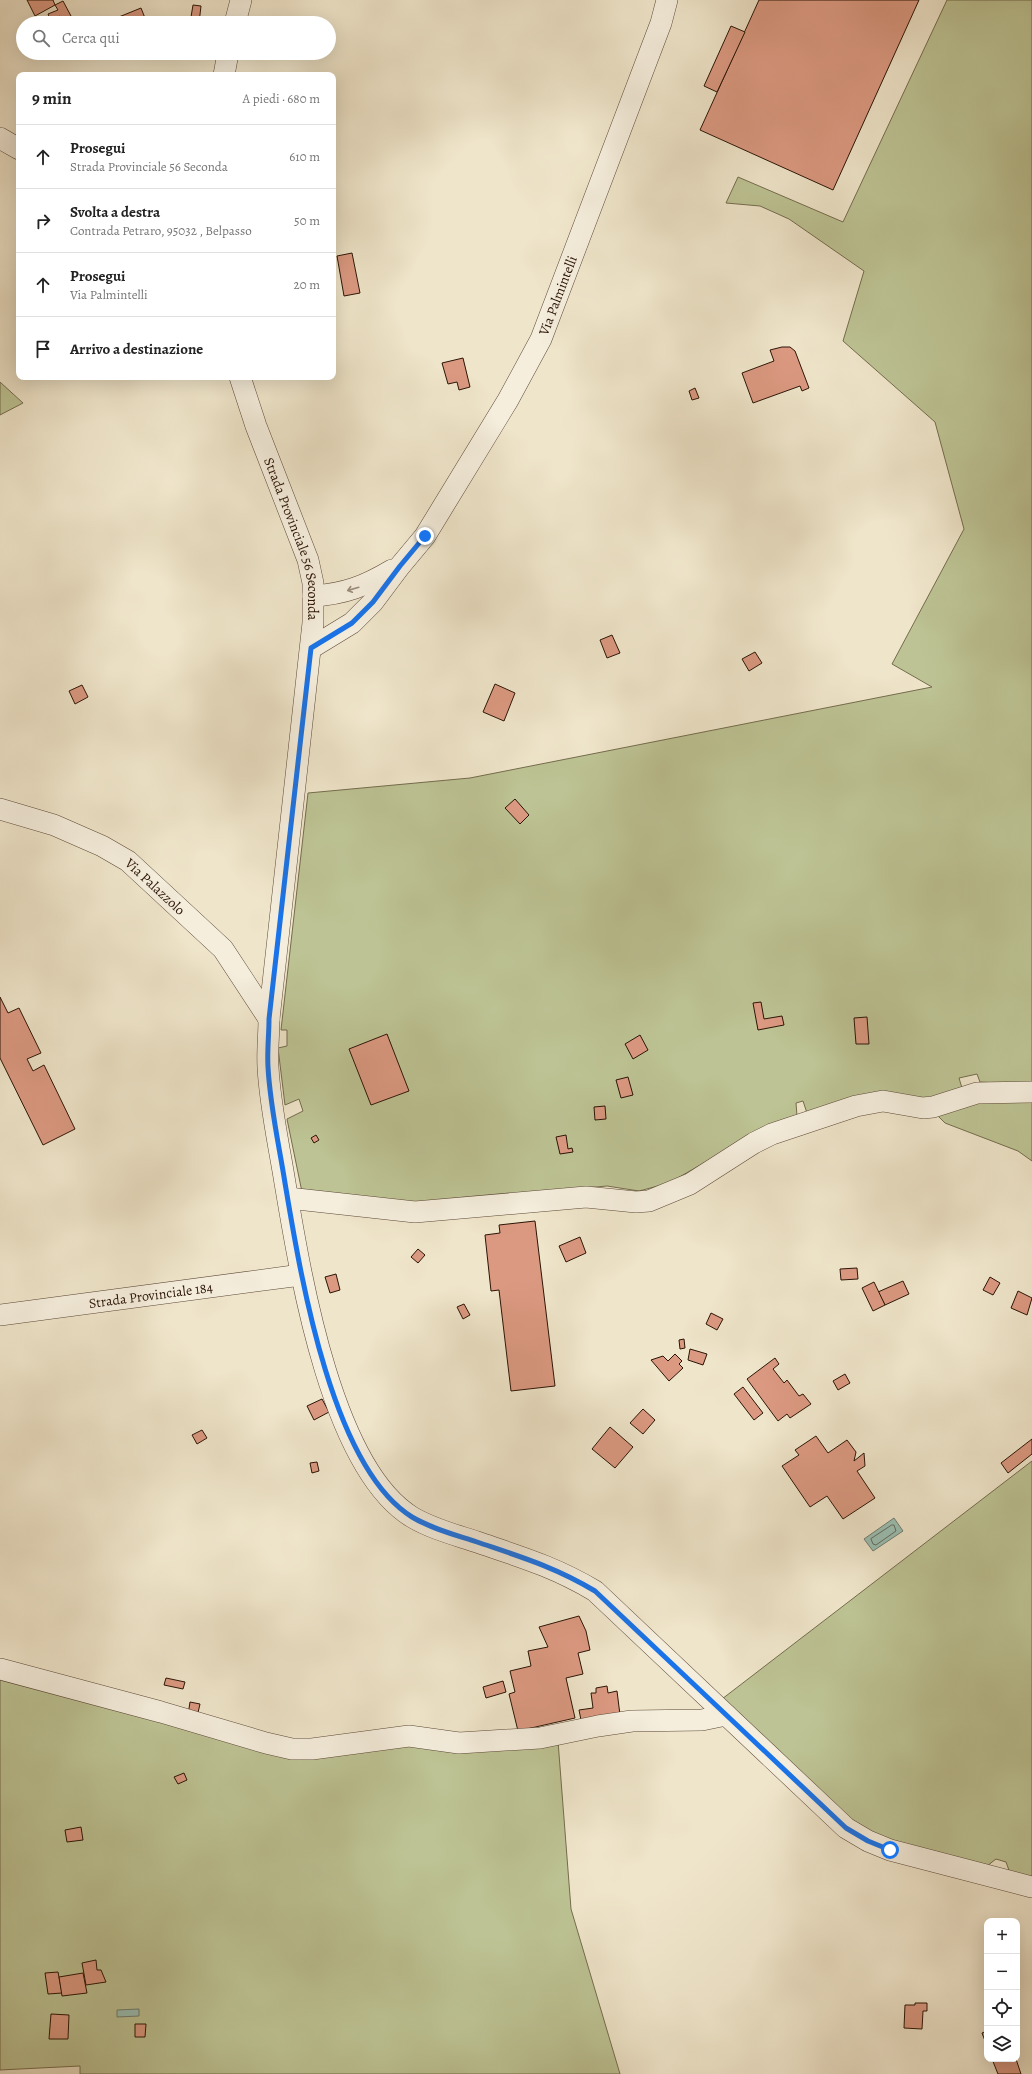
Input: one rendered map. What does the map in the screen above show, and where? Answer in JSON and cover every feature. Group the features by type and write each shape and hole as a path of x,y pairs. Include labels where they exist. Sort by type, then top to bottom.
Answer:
{"street":[{"path":"237,16 240,0"},
{"name":"Via Palmintelli","path":"311,648 352,623 373,602 425,536 508,400 542,339 661,23 667,0"},
{"path":"225,72 227,60"},
{"path":"0,138 16,147"},
{"name":"Strada Provinciale 56 Seconda","path":"241,380 256,426 300,537 313,582 313,623 311,648 269,1019 268,1067 301,1275 329,1385 356,1446 372,1475 390,1498 412,1517 432,1527 545,1564 570,1576 595,1591 846,1828 868,1841 890,1850 1032,1887"},
{"path":"313,596 352,590 371,583 400,566"},
{"name":"Via Palazzolo","path":"0,809 54,825 102,846 128,861 223,949 269,1019"},
{"path":"288,1198 416,1212 586,1197 636,1202 649,1201 690,1184 754,1143 772,1134 856,1106 883,1100 923,1108 933,1107 977,1093 1032,1092"},
{"name":"Strada Provinciale 184","path":"0,1315 301,1275"},
{"path":"0,1669 292,1749 312,1749 409,1736 459,1743 540,1738 625,1722 702,1720 726,1715"}],"green space":[{"path":"947,0 1032,0 1032,1085 980,1082 977,1074 959,1078 962,1088 943,1096 926,1098 875,1093 807,1113 803,1101 796,1103 797,1116 770,1125 669,1183 639,1191 607,1186 421,1203 302,1192 287,1119 303,1111 299,1099 285,1105 278,1048 287,1046 287,1030 281,1030 308,793 470,778 932,687 892,664 964,529 935,422 843,341 864,271 789,219 760,206 726,203 738,177 843,222"},
{"path":"0,382 23,403 0,415"},
{"path":"985,1098 1032,1100 1032,1161 1018,1151 945,1123 938,1116"},
{"path":"1032,1461 1032,1879 1010,1873 1006,1862 996,1859 987,1866 890,1841 873,1833 851,1819 722,1699"},
{"path":"0,1676 290,1755 415,1743 558,1741 571,1909 620,2074 80,2074 80,2066 0,2070"}],"water":[{"path":"894,1518 903,1531 873,1551 864,1539"},
{"path":"139,2009 139,2016 117,2017 117,2010"}],"building":[{"path":"27,0 53,0 55,5 35,16"},
{"path":"759,0 919,0 833,190 700,130"},
{"path":"63,1 71,16 49,16 48,14 58,10 55,5"},
{"path":"193,5 201,6 200,16 191,16"},
{"path":"141,8 144,16 121,16"},
{"path":"731,26 745,32 717,92 704,86"},
{"path":"352,253 360,293 344,296 337,256"},
{"path":"790,347 795,351 809,388 802,391 800,386 753,403 742,373 774,361 770,350"},
{"path":"463,358 470,387 459,390 457,382 448,384 442,363"},
{"path":"695,388 699,398 692,400 689,391"},
{"path":"612,635 620,653 607,658 600,640"},
{"path":"755,652 762,663 749,671 742,659"},
{"path":"495,684 515,693 504,721 483,712"},
{"path":"82,685 88,697 75,704 69,691"},
{"path":"515,799 529,815 520,824 505,808"},
{"path":"0,997 8,1013 19,1008 41,1053 27,1059 33,1071 44,1065 75,1129 43,1145 0,1058"},
{"path":"761,1002 764,1019 782,1016 784,1025 758,1030 753,1003"},
{"path":"867,1017 869,1044 856,1044 854,1018"},
{"path":"387,1034 409,1091 371,1105 349,1049"},
{"path":"640,1035 648,1050 633,1059 625,1044"},
{"path":"628,1077 633,1095 621,1098 616,1080"},
{"path":"605,1106 606,1119 595,1120 594,1107"},
{"path":"316,1135 319,1140 314,1143 311,1138"},
{"path":"566,1135 568,1149 572,1148 573,1152 560,1154 556,1137"},
{"path":"535,1221 555,1386 511,1391 499,1290 491,1291 485,1235 500,1233 499,1225"},
{"path":"580,1237 586,1253 566,1262 559,1246"},
{"path":"418,1249 425,1255 418,1263 411,1257"},
{"path":"857,1268 858,1279 841,1280 840,1269"},
{"path":"336,1274 340,1290 330,1293 325,1277"},
{"path":"990,1277 1000,1283 993,1295 983,1290"},
{"path":"903,1281 909,1294 885,1305 878,1292"},
{"path":"874,1282 885,1305 873,1311 862,1288"},
{"path":"1018,1291 1032,1298 1027,1315 1011,1308"},
{"path":"464,1304 470,1315 463,1319 457,1307"},
{"path":"711,1313 723,1319 717,1330 706,1324"},
{"path":"684,1339 685,1348 680,1349 679,1340"},
{"path":"690,1349 707,1354 703,1365 688,1360"},
{"path":"675,1354 682,1361 679,1364 683,1368 669,1381 651,1360 663,1356 668,1361"},
{"path":"775,1358 779,1364 773,1369 784,1383 787,1380 799,1396 803,1394 811,1404 790,1418 787,1414 778,1421 747,1379"},
{"path":"845,1374 850,1383 838,1390 833,1381"},
{"path":"743,1387 763,1413 754,1420 734,1394"},
{"path":"322,1399 329,1412 314,1420 307,1406"},
{"path":"643,1409 655,1420 643,1434 630,1423"},
{"path":"610,1427 633,1447 615,1468 592,1449"},
{"path":"202,1430 207,1438 197,1444 192,1435"},
{"path":"816,1436 828,1453 847,1440 856,1452 854,1461 864,1453 865,1466 857,1471 875,1498 843,1519 827,1496 810,1507 782,1466 799,1455 795,1450"},
{"path":"1032,1439 1032,1454 1008,1473 1001,1463"},
{"path":"317,1462 319,1471 312,1473 310,1463"},
{"path":"579,1616 586,1631 590,1650 578,1653 583,1674 566,1678 575,1718 518,1731 509,1694 515,1692 510,1671 531,1666 528,1651 548,1647 539,1627"},
{"path":"166,1678 185,1682 183,1689 164,1685"},
{"path":"503,1681 506,1692 486,1698 483,1687"},
{"path":"607,1686 608,1693 617,1691 620,1715 581,1720 579,1710 593,1708 591,1693 596,1693 596,1688"},
{"path":"190,1702 200,1704 197,1717 188,1715"},
{"path":"184,1773 187,1780 178,1784 174,1777"},
{"path":"81,1827 83,1840 67,1842 65,1830"},
{"path":"96,1960 97,1970 101,1970 106,1982 86,1985 82,1963"},
{"path":"58,1972 62,1993 48,1994 45,1973"},
{"path":"83,1973 87,1993 62,1996 59,1977"},
{"path":"915,2003 927,2003 927,2011 923,2011 922,2029 904,2028 905,2005 915,2005"},
{"path":"51,2014 69,2015 68,2039 49,2039"},
{"path":"135,2024 146,2024 145,2037 135,2037"},
{"path":"993,2062 1017,2062 1021,2074 998,2074"}],"route":[{"path":"425,536 373,602 352,623 311,648 269,1019 268,1067 275,1123 301,1275 329,1385 356,1446 372,1475 390,1498 412,1517 432,1527 545,1564 570,1576 595,1591 846,1828 868,1841 890,1850"}]}
